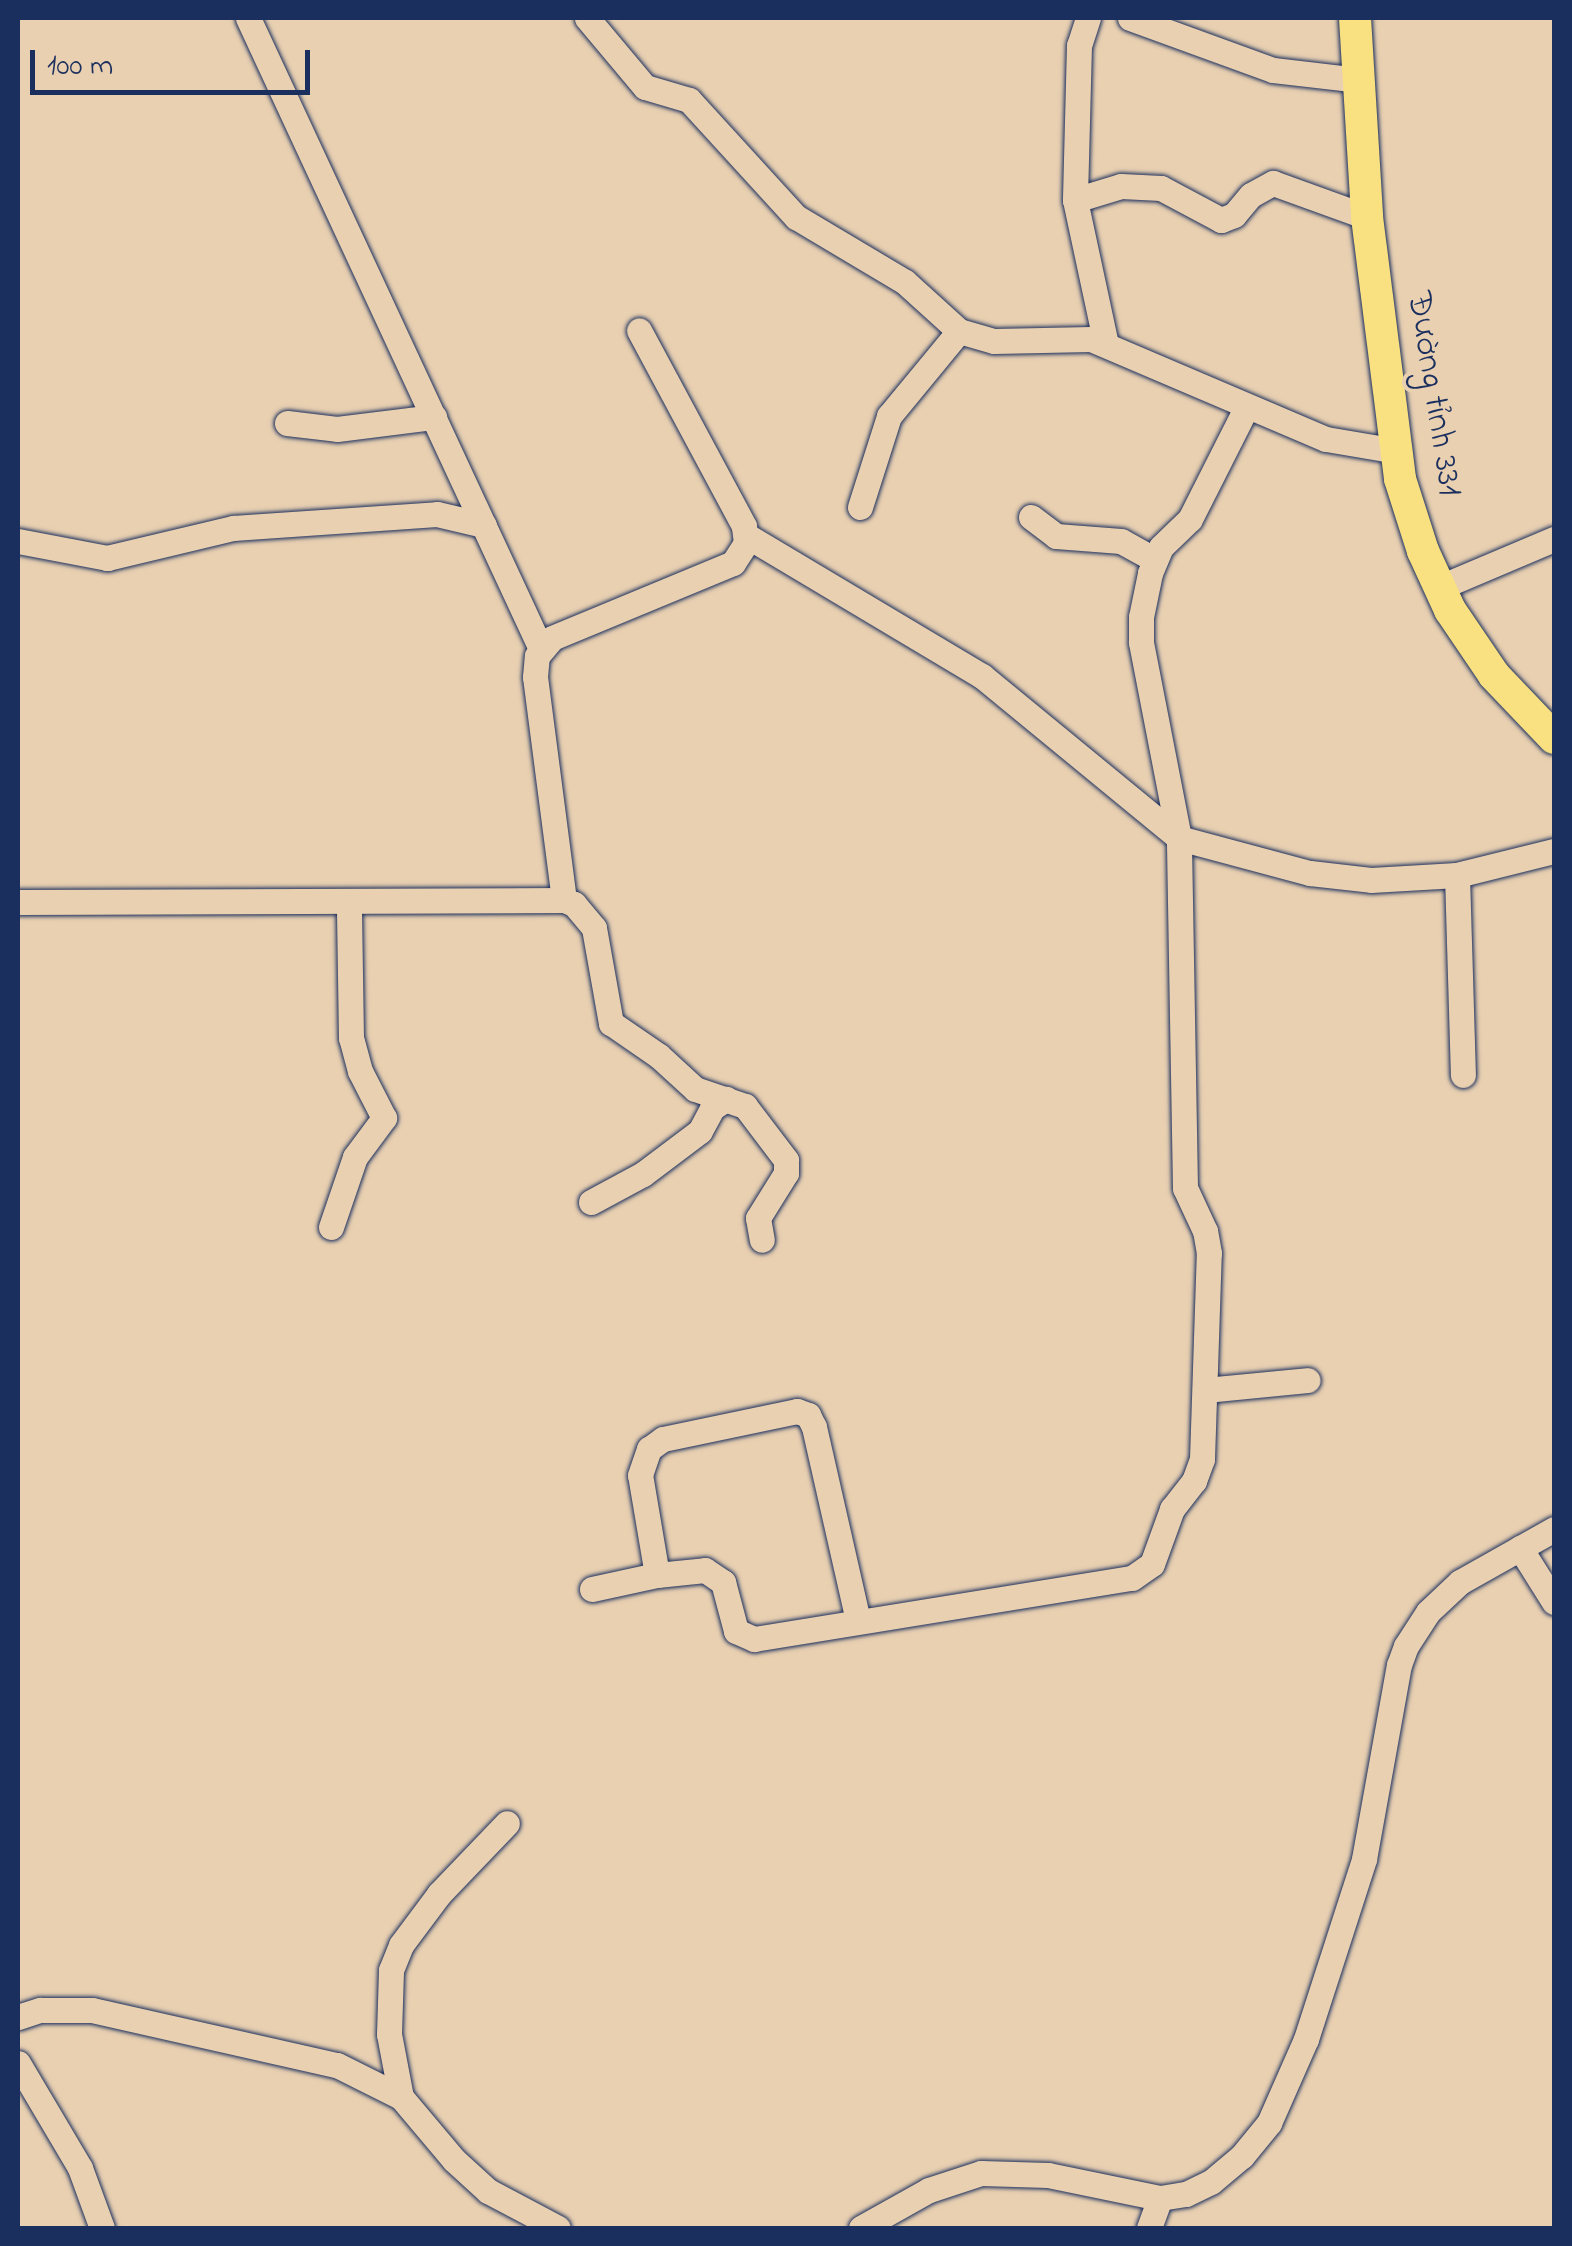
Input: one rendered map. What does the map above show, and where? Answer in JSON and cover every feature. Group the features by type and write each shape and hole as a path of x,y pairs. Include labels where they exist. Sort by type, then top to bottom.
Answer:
{"main road":[{"name":"Đường tỉnh 331","path":"1355,18 1367,217 1400,479 1438,588 1494,675 1554,738"}],"street":[{"path":"248,18 540,650"},
{"path":"587,18 645,87 689,100 796,217 905,282 960,332 994,342 1081,338 1106,344 1246,408 1326,439 1397,451"},
{"path":"1088,18 1079,45 1075,200 1106,344"},
{"path":"1130,18 1273,70 1360,80"},
{"path":"1075,200 1121,186 1160,188 1220,220 1234,216 1251,195 1274,183 1367,217"},
{"path":"639,330 746,536 982,676 1178,838 1340,878 1456,875 1554,851"},
{"path":"860,507 889,416 960,332"},
{"path":"592,1589 657,1575 697,1570 714,1573 726,1591 736,1631 749,1639 1140,1575 1152,1564 1172,1508 1198,1471 1205,1390 1208,1242 1185,1188 1178,838 1141,642 1141,617 1155,560 1162,547 1190,519 1246,408"},
{"path":"287,424 337,429 434,417"},
{"path":"18,541 106,558 233,528 437,514 484,525"},
{"path":"1031,517 1056,536 1121,540 1155,560"},
{"path":"564,900 534,670 540,650 559,634 733,563 744,551 746,536"},
{"path":"1438,588 1554,539"},
{"path":"1456,875 1463,1076"},
{"path":"18,902 349,904 564,900 584,912 594,928 611,1023 659,1056 694,1089 726,1098 752,1112 787,1164 786,1173 759,1214 762,1240"},
{"path":"330,1227 356,1157 384,1118 360,1071 351,1038 349,904"},
{"path":"592,1202 643,1174 700,1131 712,1108 726,1098"},
{"path":"1205,1390 1308,1380"},
{"path":"657,1575 640,1475 648,1449 664,1439 797,1411 808,1415 814,1428 858,1620"},
{"path":"862,2228 929,2190 981,2173 1048,2174 1160,2198 1186,2194 1211,2182 1242,2156 1269,2123 1306,2039 1364,1859 1399,1665 1406,1646 1428,1612 1451,1590 1554,1529"},
{"path":"1520,1548 1554,1602"},
{"path":"400,2097 387,2003 391,1970 401,1946 439,1894 507,1823"},
{"path":"18,2017 40,2010 92,2010 308,2057 367,2078 400,2097 454,2160 488,2191 558,2228"},
{"path":"18,2063 80,2168 102,2228"},
{"path":"1149,2228 1160,2198"}]}
